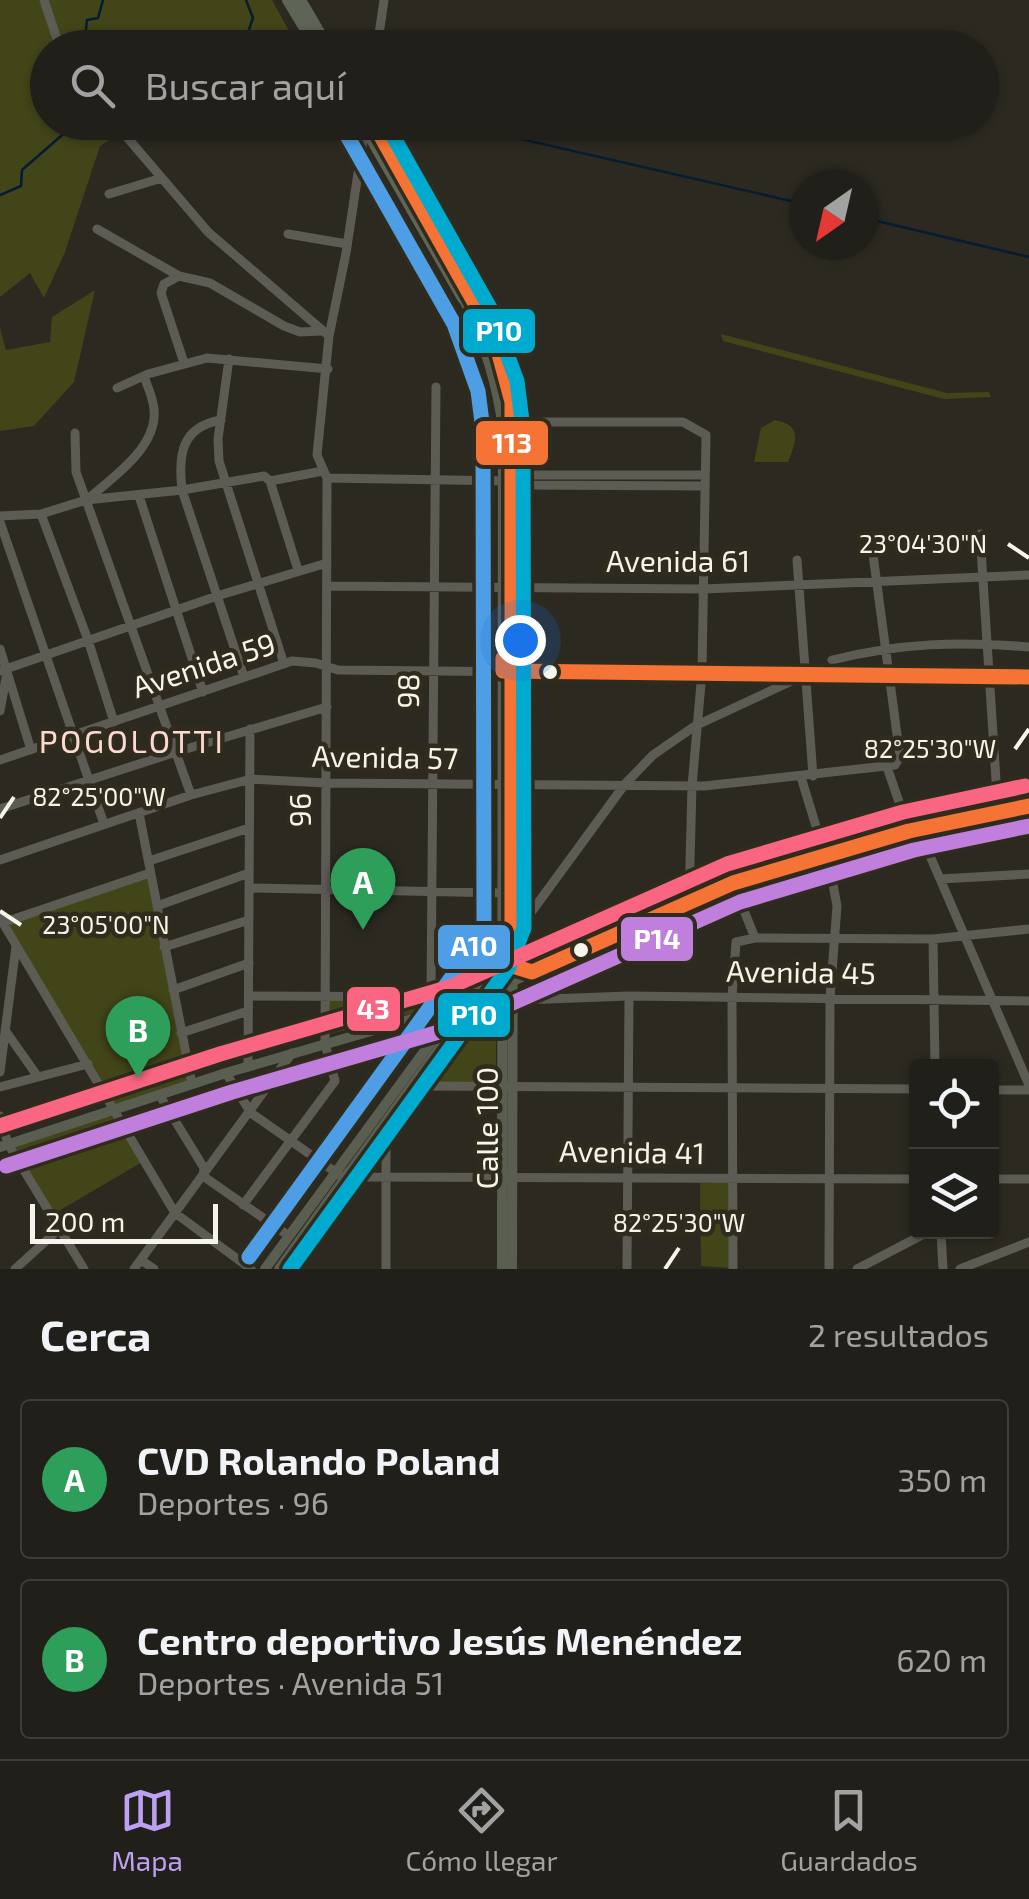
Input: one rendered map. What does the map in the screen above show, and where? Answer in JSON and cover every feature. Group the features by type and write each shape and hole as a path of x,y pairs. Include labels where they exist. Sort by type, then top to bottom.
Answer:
{"highway":[{"path":"288,0 306,30"},
{"path":"300,0 318,30"},
{"name":"Calle 100","path":"376,140 468,298"}],"main road":[{"name":"Calle 100","path":"468,298 495,340 504,366 514,422 508,481"},
{"name":"Calle 100","path":"468,298 498,386 508,481 512,946 508,983"},
{"name":"Calle 100","path":"502,1269 508,1177 509,1004 504,893 508,784"},
{"path":"4,1146 226,1073 278,1063 292,1053 464,1005 733,884 913,830 1029,806"},
{"path":"266,1269 453,1030 497,950 504,926"},
{"path":"279,1269 434,1037 512,946"},
{"path":"512,946 516,967 532,972"},
{"name":"Calle 100","path":"509,1004 504,1026 509,1086"},
{"path":"464,1005 488,1010 502,1018 504,1026"},
{"path":"453,1030 488,1010"},
{"path":"427,1016 436,1025 434,1037"},
{"name":"Calle 100","path":"508,1177 512,1269"}],"street":[{"path":"44,0 54,30"},
{"path":"380,30 384,0"},
{"path":"129,140 224,247 325,333"},
{"name":"96","path":"288,1140 294,1138 335,1080 324,1044 328,586 325,474 317,455 328,369 325,333 347,244 363,140"},
{"path":"109,194 162,178"},
{"path":"98,229 179,276 210,283 284,326 300,332 325,333"},
{"path":"288,234 347,244"},
{"path":"179,276 164,284 161,293 184,363"},
{"path":"117,388 207,358 328,369"},
{"path":"230,359 217,451 284,664"},
{"path":"86,500 122,471 150,432 154,408 144,378"},
{"name":"98","path":"431,996 436,387"},
{"path":"221,420 203,424 189,436 180,464 182,490 244,677"},
{"path":"514,422 683,422 704,433 702,672 695,726 690,902"},
{"path":"75,432 76,472 191,795"},
{"path":"270,481 325,474 436,480 508,481 522,474 705,480"},
{"path":"104,824 0,519 41,514 86,500 139,496 264,476 270,481 298,570"},
{"path":"139,496 203,692"},
{"path":"41,514 114,722"},
{"path":"980,534 998,811"},
{"path":"872,547 888,676"},
{"path":"798,560 807,776 823,856 836,894 830,998 829,1269"},
{"path":"4,670 217,596 326,563"},
{"name":"Avenida 61","path":"328,586 703,588 1029,575"},
{"path":"832,660 884,648 943,642 1029,647"},
{"path":"0,649 32,750"},
{"name":"Avenida 59","path":"0,760 244,677 303,661 328,667 434,670 1029,677"},
{"path":"0,711 4,670"},
{"path":"527,918 625,784 653,754 695,726 804,675"},
{"name":"Avenida 57","path":"0,860 250,779 692,786 887,767 900,761 888,676"},
{"path":"0,810 327,706"},
{"path":"248,1067 250,728"},
{"path":"887,767 913,830 940,879 1029,1088 999,1090"},
{"path":"139,814 192,1084"},
{"path":"149,861 249,828"},
{"path":"150,873 1,921 175,1213 250,1269"},
{"path":"157,906 249,874"},
{"path":"940,879 1029,874"},
{"path":"733,884 754,938"},
{"path":"250,888 504,893"},
{"path":"164,946 249,920"},
{"path":"733,1269 732,997 736,942 754,938 933,939 1029,928"},
{"path":"933,939 935,1059"},
{"path":"0,1072 16,946"},
{"path":"172,990 249,964"},
{"path":"249,996 431,996 464,1005"},
{"path":"628,1269 629,996"},
{"name":"Avenida 45","path":"488,1010 509,1004 629,996 1029,1001"},
{"path":"181,1033 248,1011"},
{"path":"5,1030 38,1077"},
{"path":"154,1269 138,1264 250,1113 278,1063"},
{"path":"0,1088 88,1064"},
{"path":"226,1073 250,1113 342,1174"},
{"path":"411,1086 909,1089"},
{"path":"160,1096 204,1168 203,1176"},
{"path":"0,1116 4,1146 18,1160 84,1269"},
{"path":"386,1118 386,1269"},
{"path":"243,1205 288,1140"},
{"path":"0,1170 18,1160"},
{"name":"Avenida 41","path":"342,1174 909,1179"},
{"path":"203,1176 289,1236"},
{"path":"999,1179 1029,1178"},
{"path":"15,1269 58,1230"},
{"path":"857,1269 915,1239"},
{"path":"941,1239 944,1269"},
{"path":"960,1269 1029,1242"}],"green space":[{"path":"0,0 272,0 289,30 30,30 30,140 109,140 100,146 65,252 44,298 30,273 0,297"},
{"path":"95,290 74,382 34,426 0,431 0,328 6,350 50,342 52,317"},
{"path":"721,334 947,393 989,392 991,397 944,399 723,341"},
{"path":"775,420 794,430 795,441 788,462 754,462 761,428"},
{"path":"150,873 192,1084 116,1110 144,1161 50,1216 8,1144 114,1110 2,923"},
{"path":"326,996 423,996 422,1011 325,1035"},
{"path":"496,1019 496,1084 424,1083 462,1028"},
{"path":"700,1183 730,1183 730,1268 701,1266"}],"waterway":[{"path":"86,30 87,20 98,18 103,0"},
{"path":"246,0 253,18 249,30"},
{"path":"0,195 21,186 22,170 56,140"},
{"path":"525,140 789,201"},
{"path":"879,222 1029,257"}],"transit line":[{"name":"A10","path":"249,1257 475,945 484,922 483,430 478,391 454,324 350,140"},
{"name":"113","path":"383,140 495,339 512,402 512,947 516,967 532,972 733,883 909,831 1029,806"},
{"name":"P10","path":"290,1269 509,967 524,928 523,429 517,381 490,308 395,140"},
{"name":"113","path":"503,658 503,671 1029,677"},
{"name":"43","path":"0,1126 220,1054 450,987 727,864 903,812 1025,786"},
{"name":"P14","path":"6,1166 232,1092 463,1025 740,902 914,850 1029,826"}],"place":[{"name":"CVD Rolando Poland","path":"363,930"},
{"name":"Centro deportivo Jesús Menéndez","path":"138,1078"}],"district":[{"name":"POGOLOTTI","path":"132,742"}]}
